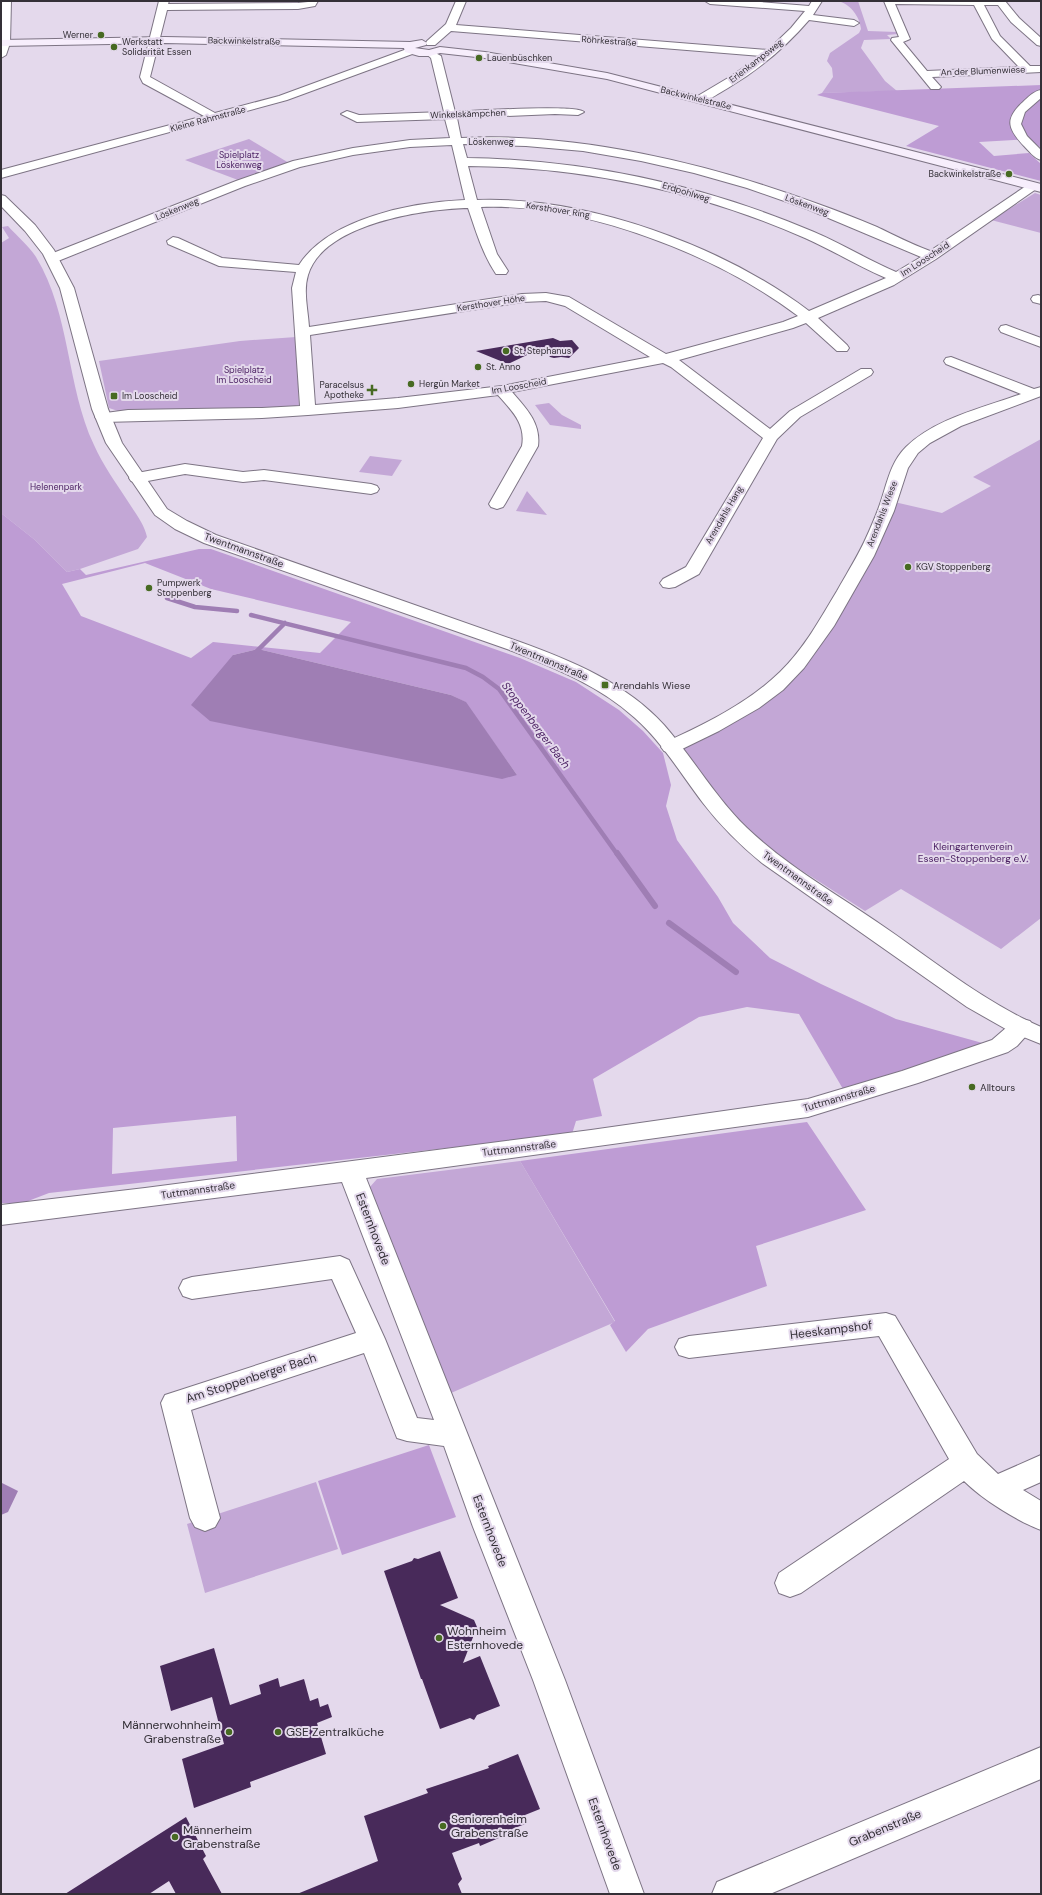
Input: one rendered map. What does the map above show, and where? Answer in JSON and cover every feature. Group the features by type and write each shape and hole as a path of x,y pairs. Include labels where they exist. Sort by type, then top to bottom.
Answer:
{"main road":[{"name":"Backwinkelstraße","path":"3,43 155,40 434,49 501,57 576,70 700,99 1037,188"}],"street":[{"path":"1,55 6,1"},
{"path":"215,117 147,81 145,77 164,4 298,6 311,4 314,1"},
{"path":"461,1 455,20 434,49 461,162 473,203 488,249 501,271"},
{"path":"710,1 813,9 854,23"},
{"name":"An der Blumenwiese","path":"935,87 896,40 905,39 889,1 1000,1"},
{"path":"1000,1 1015,20 1041,43"},
{"path":"978,2 996,37 1028,70"},
{"name":"Erlenkampsweg","path":"700,99 741,75 768,53 813,9"},
{"name":"Röhrkestraße","path":"450,28 768,53"},
{"name":"Kleine Rahmstraße","path":"1,174 283,98 411,48"},
{"name":"An der Blumenwiese","path":"925,74 1041,69"},
{"path":"1041,93 1023,106 1017,113 1015,119 1017,130 1020,135 1041,156"},
{"name":"Winkelskämpchen","path":"354,120 555,111 578,112"},
{"name":"Löskenweg","path":"53,258 246,181 296,165 366,150 456,142 512,142 563,145 631,154 680,164 750,185 811,206 931,256"},
{"name":"Erdpohlweg","path":"461,162 519,163 569,167 618,175 663,185 768,219 828,244 896,277"},
{"name":"Im Looscheid","path":"102,417 128,415 235,414 398,403 502,390 664,358 743,339 808,317 855,298 896,277 1037,188"},
{"name":"Twentmannstraße","path":"1,198 30,228 53,258 67,288 102,417 114,442 161,512 193,532 498,640 556,662 594,680 627,702 649,720 720,812 740,833 779,865 982,1005 1032,1031"},
{"name":"Kersthover Ring","path":"308,410 299,288 302,269 316,251 326,243 357,226 404,212 473,203 555,208 596,216 633,228 693,251 733,270 772,293 808,317"},
{"path":"173,241 219,262 302,269"},
{"name":"Kersthover Höhe","path":"302,332 543,296 561,299 664,358"},
{"path":"808,317 842,348"},
{"path":"1006,329 1041,343"},
{"path":"664,358 676,364 771,437"},
{"name":"Arendahls Wiese","path":"951,361 1037,393"},
{"name":"Arendahls Hang","path":"669,583 693,570 771,437 795,414 866,372"},
{"path":"497,504 530,446 532,438 530,425 502,390"},
{"name":"Arendahls Wiese","path":"671,747 691,738 757,701 776,686 802,658 818,637 870,548 889,502 902,462 912,450 926,438 943,430 1037,393"},
{"path":"137,478 184,469 243,477 264,474 371,489"},
{"name":"Tuttmannstraße","path":"1,1215 145,1198 606,1137 808,1108 910,1077 1000,1046 1009,1040 1032,1031"},
{"name":"Esternhovede","path":"350,1170 454,1435 488,1527 549,1680 627,1894"},
{"path":"192,1288 340,1267 372,1339 407,1429 454,1435"},
{"name":"Heeskampshof","path":"688,1347 886,1324 967,1463 978,1477 994,1490 1041,1517"},
{"name":"Am Stoppenberger Bach","path":"205,1518 175,1403 372,1339"},
{"path":"790,1583 967,1463"},
{"path":"994,1490 1041,1468"},
{"name":"Grabenstraße","path":"729,1894 1041,1763"}],"green space":[{"path":"837,1 858,1 868,31 897,32 898,34 887,35 891,39 864,40 861,48 885,81 897,91 822,93 833,77 832,68 827,61 830,53 859,33 861,29 859,20 854,11 842,2"},
{"name":"Spielplatz Löskenweg","path":"249,139 289,163 238,180 185,160"},
{"path":"1035,193 1041,195 1041,233 991,220"},
{"name":"Helenenpark","path":"8,226 36,257 47,279 56,302 85,422 101,460 139,518 147,537 138,549 67,572 35,540 1,513 1,243 9,238 2,227"},
{"name":"Spielplatz Im Looscheid","path":"296,337 299,407 121,412 109,408 99,361 240,341"},
{"path":"549,403 562,415 581,425 581,429 550,425 535,405"},
{"name":"Kleingartenverein Essen-Stoppenberg e.V.","path":"1041,439 1041,918 1001,949 901,889 865,911 765,847 738,821 677,747 795,671 890,501 942,513 991,486 973,477"},
{"path":"370,456 402,460 392,476 359,472"},
{"path":"527,491 547,515 516,511"},
{"path":"520,1161 615,1322 451,1393 369,1188 377,1179"},
{"path":"316,1482 338,1549 205,1593 187,1524"}],"shaded area":[{"path":"1041,85 1041,148 1029,139 979,142 994,156 1029,153 1041,164 1041,181 906,146 939,126 817,95 822,93"},
{"path":"1,513 35,540 67,572 80,569 86,575 199,549 211,549 520,658 576,682 619,710 643,731 663,753 671,785 666,806 677,840 718,897 733,923 770,958 896,1019 986,1044 843,1089 799,1014 747,1007 699,1017 593,1079 602,1116 576,1121 572,1134 49,1193 23,1203 1,1203","holes":["145,563 211,589 351,622 320,653 213,642 191,658 81,616 62,584","258,649 451,695 465,702 517,775 233,655","236,1116 237,1161 112,1174 113,1128"]},
{"path":"258,649 451,695 466,702 517,775 502,779 210,721 191,705 233,655"},
{"path":"807,1122 866,1210 756,1246 767,1286 648,1329 626,1352 610,1325 615,1321 520,1161"},
{"path":"429,1445 456,1517 342,1555 318,1481"},
{"path":"1,1475 2,1483 18,1491 8,1512 1,1515"}],"building":[{"name":"St. Stephanus","path":"553,338 560,341 572,340 579,348 569,358 554,358 550,357 543,348 546,346 508,364 476,351"},
{"name":"Wohnheim Esternhovede","path":"440,1551 458,1598 440,1605 474,1620 477,1627 463,1663 480,1656 500,1706 477,1715 474,1720 470,1718 440,1729 421,1679 384,1571 412,1561 414,1558 418,1559"},
{"path":"214,1648 230,1705 261,1694 259,1685 278,1678 280,1687 304,1679 310,1701 318,1698 320,1707 328,1704 332,1717 317,1723 326,1754 250,1782 251,1787 194,1808 182,1759 224,1744 212,1697 171,1711 160,1666"},
{"name":"Seniorenheim Grabenstraße","path":"518,1754 540,1809 525,1815 528,1823 512,1829 513,1832 480,1846 479,1843 452,1853 462,1879 458,1884 462,1894 297,1894 378,1861 364,1816 428,1793 426,1789 489,1768 488,1766"},
{"name":"Männerheim Grabenstraße","path":"186,1817 206,1856 203,1859 222,1894 176,1894 169,1881 149,1894 65,1894"}],"waterway":[{"name":"Stoppenberger Bach","path":"167,598 195,607 237,611"},
{"name":"Stoppenberger Bach","path":"251,615 285,623"},
{"path":"254,654 285,623"},
{"name":"Stoppenberger Bach","path":"285,623 466,668 483,677 499,689 617,854"},
{"name":"Stoppenberger Bach","path":"617,853 655,906"},
{"name":"Stoppenberger Bach","path":"669,923 736,972"}],"place":[{"name":"Werner","path":"101,35"},
{"name":"Werkstatt Solidarität Essen","path":"114,47"},
{"name":"Lauenbüschken","path":"479,58"},
{"name":"Backwinkelstraße","path":"1009,174"},
{"name":"St. Stephanus","path":"506,351"},
{"name":"St. Anno","path":"478,367"},
{"name":"Hergün Market","path":"411,384"},
{"name":"Paracelsus Apotheke","path":"372,390"},
{"name":"Im Looscheid","path":"114,396"},
{"name":"KGV Stoppenberg","path":"908,567"},
{"name":"Pumpwerk Stoppenberg","path":"149,588"},
{"name":"Arendahls Wiese","path":"605,685"},
{"name":"Alltours","path":"972,1087"},
{"name":"Wohnheim Esternhovede","path":"439,1638"},
{"name":"Männerwohnheim Grabenstraße","path":"229,1732"},
{"name":"GSE Zentralküche","path":"278,1732"},
{"name":"Seniorenheim Grabenstraße","path":"443,1826"},
{"name":"Männerheim Grabenstraße","path":"175,1837"}]}
